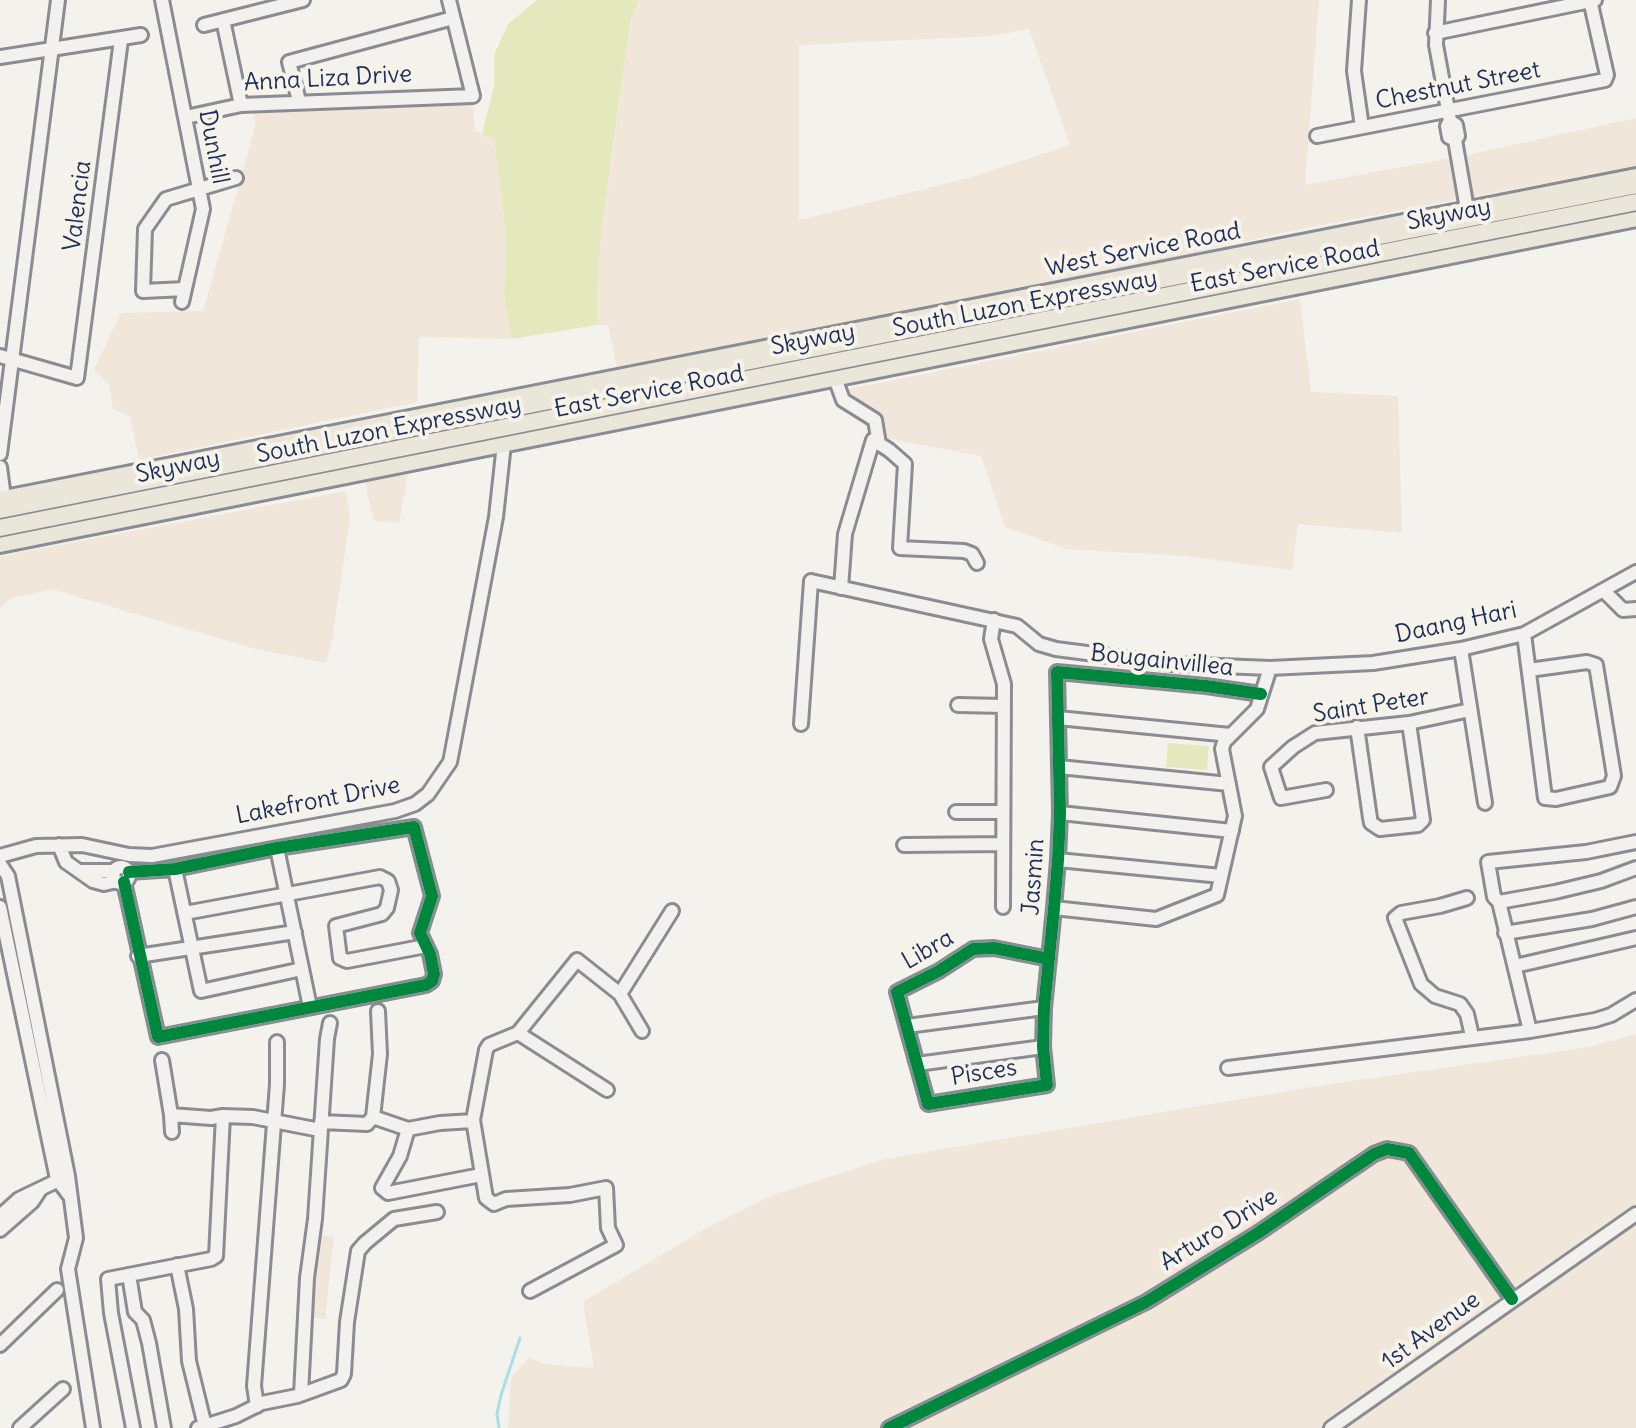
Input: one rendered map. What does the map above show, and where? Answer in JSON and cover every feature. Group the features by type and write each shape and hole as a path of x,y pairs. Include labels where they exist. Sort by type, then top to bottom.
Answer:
{"highway":[{"name":"South Luzon Expressway","path":"1,502 1636,185"},
{"name":"Skyway","path":"0,518 1636,192"},
{"name":"Skyway","path":"0,530 1636,204"}],"main road":[{"name":"West Service Road","path":"1,502 1636,176"},
{"name":"East Service Road","path":"0,545 1636,219"}],"street":[{"path":"0,454 6,359 47,52 58,0"},
{"name":"Dunhill","path":"162,0 203,209 183,296 143,291 144,235 166,199 199,189"},
{"path":"204,25 303,0"},
{"path":"299,101 289,62 453,18 449,0"},
{"path":"1359,0 1354,71 1362,127"},
{"path":"1438,0 1435,33 1449,115 1456,125 1458,136 1455,140 1467,209"},
{"path":"1516,16 1517,0"},
{"path":"1435,33 1592,0"},
{"name":"Chestnut Street","path":"1317,136 1449,115 1602,81 1607,77 1592,0"},
{"name":"Anna Liza Drive","path":"186,117 241,105 473,96 453,18"},
{"path":"223,20 241,105"},
{"path":"0,57 141,35"},
{"name":"Valencia","path":"6,359 77,378 121,40"},
{"path":"199,189 236,178"},
{"path":"835,378 843,400 875,420 879,444"},
{"path":"841,588 845,534 871,441 905,463 900,548 964,551 972,554 977,563"},
{"name":"Lakefront Drive","path":"0,856 36,846 82,845 129,855 152,856 395,811 415,804 428,794 450,762 496,517 504,444"},
{"path":"0,467 1,502"},
{"name":"Daang Hari","path":"801,724 811,581 1017,626 1039,644 1056,649 1172,664 1270,668 1373,663 1461,649 1524,634 1636,572"},
{"path":"1604,591 1623,610 1636,609"},
{"path":"994,620 991,639 1002,672 1004,706 1003,907"},
{"path":"1524,634 1545,798 1556,799 1612,786 1596,665 1592,662 1529,670"},
{"path":"1461,649 1485,803"},
{"path":"1054,908 1156,919 1217,895 1235,816 1222,749 1230,735 1254,713 1270,668"},
{"name":"Bougainvillea","path":"1057,672 1261,694"},
{"name":"Jasmin","path":"1047,1085 1043,1047 1044,1008 1060,813 1057,672"},
{"path":"958,705 1004,706"},
{"name":"Saint Peter","path":"1326,790 1281,798 1271,767 1315,733 1409,723 1470,710"},
{"path":"1058,718 1230,735"},
{"path":"1357,727 1371,823 1380,829 1418,825 1423,820 1409,723"},
{"path":"1059,767 1229,784"},
{"path":"956,812 1003,812"},
{"path":"1060,813 1232,831"},
{"path":"59,845 66,862 82,871 121,877 414,827 432,896 420,927 434,974 432,981 426,985 158,1037 121,877"},
{"path":"1534,1030 1499,902 1494,897 1488,862 1586,852 1636,842"},
{"path":"904,845 1002,844"},
{"path":"277,848 310,1007"},
{"path":"1058,860 1221,876"},
{"path":"0,864 8,876 63,1177"},
{"path":"1499,902 1601,881 1636,868"},
{"path":"175,869 201,991 302,969"},
{"path":"185,913 380,877 388,881 391,890 387,908 382,914 336,926 340,958 347,961 426,946"},
{"path":"1467,898 1401,913 1395,918 1421,984 1435,996 1460,1004 1467,1014 1472,1036"},
{"path":"0,907 69,1195 76,1238 68,1269 93,1428"},
{"path":"1505,933 1592,919 1636,907"},
{"path":"620,994 672,911"},
{"path":"138,956 295,932"},
{"path":"1515,966 1636,938"},
{"name":"Libra","path":"928,1104 897,992 939,971 973,949 994,948 1049,959"},
{"path":"530,1291 616,1245 608,1228 606,1188 570,1195 506,1199 494,1204 486,1198 473,1121 486,1050 489,1045 518,1033 577,960 620,994 642,1031"},
{"path":"1228,1068 1534,1030 1611,1015 1636,1000"},
{"path":"907,1026 1044,1008"},
{"path":"171,1115 223,1116 321,1126 367,1124 373,1117 380,1054 378,1011"},
{"path":"301,1394 307,1278 315,1219 330,1023"},
{"path":"518,1033 607,1090"},
{"path":"257,1406 254,1386 277,1042"},
{"path":"917,1064 1043,1047"},
{"path":"162,1060 172,1132"},
{"name":"Pisces","path":"928,1104 1047,1085"},
{"path":"133,1428 111,1313 108,1279 216,1256 223,1116"},
{"path":"373,1117 408,1129 473,1121"},
{"path":"408,1129 394,1169 382,1188 384,1191 388,1193 462,1176 481,1175"},
{"name":"Arturo Drive","path":"889,1428 1146,1302 1258,1233 1374,1154 1387,1149 1409,1153 1512,1299"},
{"path":"0,1216 19,1199 63,1177"},
{"path":"0,1230 32,1202 40,1190"},
{"path":"177,1265 186,1309 189,1361 202,1427 341,1380 358,1251 394,1219 437,1212"},
{"name":"1st Avenue","path":"1331,1428 1636,1214"},
{"path":"129,1275 135,1312 143,1320 151,1354 164,1428"},
{"path":"0,1345 57,1290"},
{"path":"20,1428 63,1389"}],"shaded area":[{"path":"639,0 1319,0 1305,185 1472,154 1636,118 1636,166 1301,229 1116,270 617,367 608,325 597,325 598,264 630,23","holes":["1029,29 1070,145 965,179 799,220 799,45 990,36"]},
{"path":"472,101 475,130 494,139 506,233 504,294 511,339 419,337 417,402 139,460 130,416 113,409 109,384 94,369 121,313 203,311 255,127 254,109"},
{"path":"1300,299 1311,392 1398,396 1402,533 1298,524 1292,570 1185,556 1067,549 1005,527 981,456 879,437 879,422 843,390"},
{"path":"409,468 399,523 374,521 364,476"},
{"path":"346,491 350,518 326,663 256,649 51,589 12,598 0,608 0,556"},
{"path":"1636,1034 1636,1428 508,1428 511,1378 529,1357 542,1364 594,1368 583,1302 710,1226 775,1194 886,1159 1317,1086 1589,1047"},
{"path":"316,1235 334,1237 325,1319 307,1317"}],"green space":[{"path":"537,0 639,0 630,23 611,161 598,264 597,325 511,339 504,294 506,233 494,139 482,135 494,86 494,55 508,24"},
{"path":"1168,743 1209,746 1207,770 1166,767"}],"waterway":[{"path":"499,1428 497,1414 501,1395 520,1338"}],"cycle path":[{"path":"1049,959 994,948 973,949 939,971 897,992 928,1104 1047,1085 1043,1047 1044,1008 1054,908 1058,860 1060,813 1057,672 1261,694"},
{"path":"124,882 158,1037 426,985 432,981 434,974 430,954 420,933 432,896 414,827 277,848 175,869 129,872"},
{"path":"889,1428 1146,1302 1258,1233 1374,1154 1387,1149 1409,1153 1512,1299"}]}
